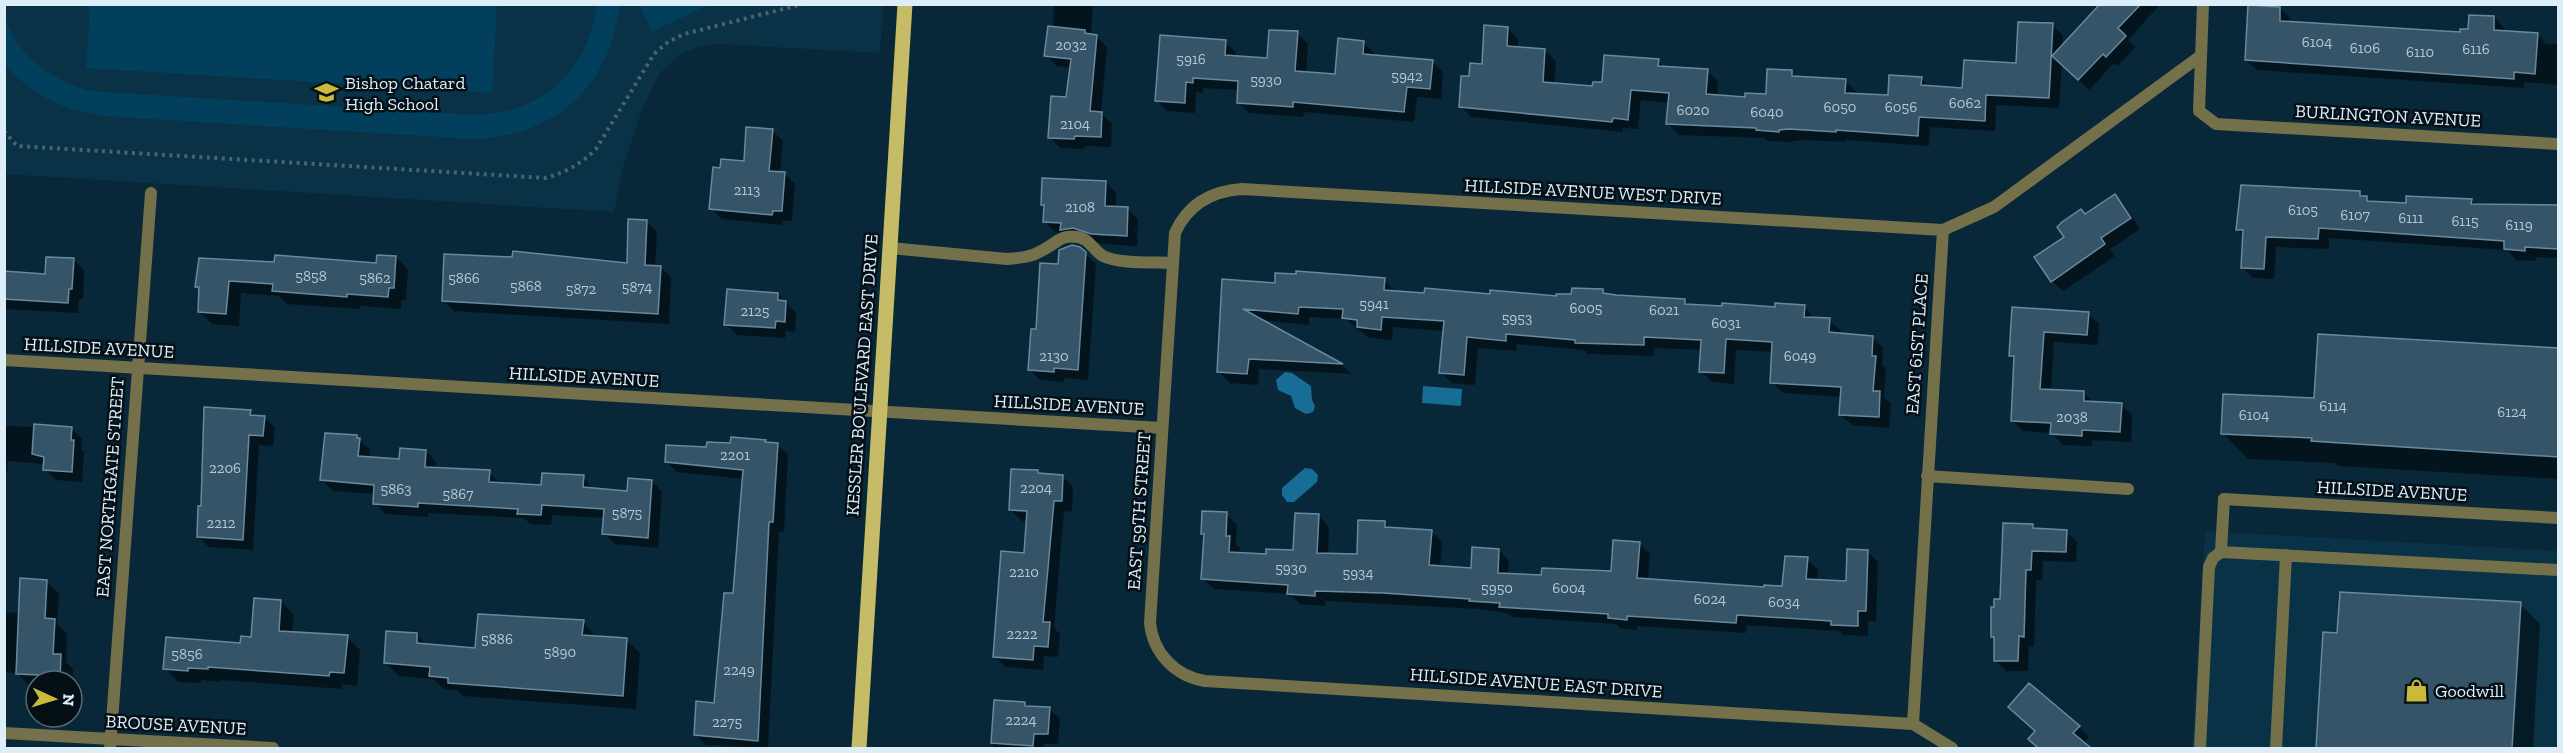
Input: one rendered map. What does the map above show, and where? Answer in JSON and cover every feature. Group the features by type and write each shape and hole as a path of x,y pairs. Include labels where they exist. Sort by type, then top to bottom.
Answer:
{"main road":[{"name":"KESSLER BOULEVARD EAST DRIVE","path":"859,748 905,4"}],"street":[{"path":"1943,230 1994,207 2199,57 2203,4"},
{"name":"BURLINGTON AVENUE","path":"2199,57 2199,111 2216,124 2559,144"},
{"name":"HILLSIDE AVENUE WEST DRIVE","path":"1242,189 1943,230"},
{"name":"EAST 59TH STREET","path":"1164,658 1154,642 1150,623 1175,233 1186,214 1198,202 1214,193 1242,189"},
{"name":"EAST NORTHGATE STREET","path":"110,744 136,368 151,193"},
{"name":"EAST 61ST PLACE","path":"1912,724 1943,230"},
{"path":"890,248 1007,259 1025,258 1044,250 1058,239 1078,237 1087,240 1104,257 1173,264"},
{"name":"HILLSIDE AVENUE","path":"4,360 1162,428"},
{"path":"1927,476 2128,489"},
{"name":"HILLSIDE AVENUE","path":"2221,552 2224,499 2559,518"},
{"path":"2200,748 2209,567 2213,558 2221,552 2559,570"},
{"path":"2276,748 2286,555"},
{"name":"HILLSIDE AVENUE EAST DRIVE","path":"1164,658 1184,674 1204,681 1912,724"},
{"path":"1912,724 1952,748"},
{"name":"BROUSE AVENUE","path":"4,733 110,744 273,748"}],"path":[{"path":"4,131 17,146 546,178 565,172 583,161 596,149 654,54 668,42 703,28 803,4"}],"shaded area":[{"path":"597,4 620,5 614,34 604,61 591,83 574,102 553,117 503,136 473,139 103,116 74,110 49,99 26,84 5,64 5,18 18,44 38,65 63,80 90,91 474,115 521,106 541,97 558,85 572,69 583,50"},
{"name":"Bishop Chatard High School","path":"4,5 883,5 880,53 718,44 680,54 659,74 641,112 623,167 614,212 5,174"},
{"path":"90,5 497,5 492,93 86,68"},
{"path":"640,5 708,5 651,32"},
{"path":"1285,372 1292,373 1311,386 1315,406 1313,412 1306,414 1295,408 1291,396 1278,390 1276,380"},
{"path":"1423,386 1462,389 1461,406 1422,403"},
{"path":"1305,468 1312,469 1318,475 1317,482 1294,502 1287,502 1282,495 1282,488"},
{"path":"2205,531 2558,551 2558,748 2192,748"}],"building":[{"path":"2100,4 2141,4 2118,28 2126,36 2106,57 2103,54 2078,80 2052,56"},
{"path":"2248,5 2280,7 2280,21 2460,32 2460,29 2468,29 2469,15 2494,16 2494,30 2538,33 2535,74 2514,72 2514,79 2245,60"},
{"path":"2018,22 2053,23 2049,98 1986,95 1985,121 1919,117 1918,136 1836,130 1836,132 1789,129 1779,130 1779,132 1756,130 1756,128 1666,124 1669,93 1631,90 1628,120 1613,118 1612,122 1459,107 1461,76 1469,76 1470,63 1482,64 1484,25 1508,27 1507,46 1545,49 1543,82 1592,86 1593,82 1602,82 1604,55 1659,59 1658,66 1708,69 1706,94 1745,97 1745,93 1766,94 1767,69 1792,70 1792,76 1846,79 1845,93 1888,95 1889,75 1922,77 1921,85 1962,88 1964,60 2016,63"},
{"path":"1048,26 1085,30 1085,33 1097,35 1090,111 1102,112 1101,137 1048,138 1051,96 1066,97 1071,59 1044,56"},
{"path":"1269,30 1298,31 1295,71 1335,74 1338,38 1364,41 1363,54 1433,60 1430,89 1407,87 1404,112 1293,102 1293,107 1237,103 1238,81 1193,78 1193,83 1186,82 1185,103 1155,101 1160,35 1226,40 1225,55 1267,58"},
{"path":"746,127 773,129 769,171 785,172 782,211 773,211 772,215 709,209 713,167 720,168 721,159 744,161"},
{"path":"1042,178 1106,181 1105,206 1128,207 1127,236 1091,234 1073,228 1060,230 1061,223 1043,222"},
{"path":"2241,185 2360,191 2360,196 2367,196 2367,201 2406,203 2406,196 2472,199 2471,204 2559,205 2559,249 2525,247 2525,251 2504,249 2504,241 2319,228 2318,239 2266,237 2264,269 2241,268 2243,230 2236,230"},
{"path":"2115,194 2131,218 2101,238 2105,244 2051,282 2034,257 2064,237 2057,227 2062,222 2081,209 2085,214"},
{"path":"628,219 647,220 645,265 661,266 658,314 442,301 444,254 512,257 513,251 627,263"},
{"path":"1072,245 1086,252 1078,370 1054,368 1054,372 1028,370 1031,329 1036,329 1040,263 1058,264 1059,250"},
{"path":"275,255 376,263 377,255 396,256 394,288 389,288 388,297 347,294 347,297 272,291 273,284 229,281 226,314 198,312 199,287 195,287 199,258 274,262"},
{"path":"46,257 74,258 72,289 69,289 68,303 4,299 4,271 45,274"},
{"path":"1296,271 1385,278 1384,290 1424,293 1425,288 1490,294 1490,290 1556,296 1556,294 1571,294 1572,288 1603,289 1603,293 1616,295 1685,299 1685,304 1722,306 1722,303 1775,307 1775,303 1805,305 1804,317 1830,318 1829,332 1873,336 1872,356 1876,356 1873,391 1880,391 1879,417 1839,415 1841,387 1770,383 1772,342 1726,339 1724,373 1699,372 1701,340 1644,337 1644,345 1575,343 1575,340 1506,334 1506,341 1467,337 1464,375 1439,373 1444,321 1382,317 1381,330 1357,327 1357,320 1342,318 1343,309 1299,307 1298,314 1243,309 1343,364 1249,359 1247,374 1217,372 1222,279 1275,283 1275,273 1296,274"},
{"path":"727,289 778,293 778,300 786,301 785,322 776,321 775,328 724,325"},
{"path":"2012,307 2089,312 2087,335 2044,332 2040,389 2084,391 2084,401 2122,403 2120,432 2082,430 2082,436 2050,434 2051,423 2011,421 2014,356 2009,356"},
{"path":"2318,334 2559,348 2559,457 2311,441 2312,438 2221,434 2223,394 2314,398"},
{"path":"204,407 251,410 250,415 265,416 263,436 249,435 243,540 197,537 198,506 201,506"},
{"path":"34,424 72,427 71,440 74,440 72,472 43,470 44,457 32,454"},
{"path":"325,433 357,435 357,438 360,438 358,456 399,459 400,448 426,450 425,467 490,470 489,482 541,485 542,473 584,475 583,487 627,491 628,478 652,480 648,538 602,534 604,509 542,505 541,515 517,514 518,509 418,503 418,507 373,504 374,485 320,480"},
{"path":"731,437 778,443 773,522 769,522 758,741 694,735 696,701 714,703 724,593 733,593 743,470 665,462 666,445 706,447 707,442 730,443"},
{"path":"1011,469 1038,470 1038,473 1063,475 1062,501 1054,501 1043,622 1050,622 1048,647 1034,646 1033,660 993,657 1001,551 1024,553 1027,511 1009,510"},
{"path":"1202,511 1227,512 1226,536 1230,536 1229,552 1266,554 1266,549 1293,550 1295,513 1319,514 1317,553 1357,554 1358,520 1385,521 1385,527 1432,530 1429,565 1471,568 1472,547 1499,549 1498,573 1541,575 1542,568 1611,571 1613,540 1640,542 1637,578 1764,587 1764,585 1782,586 1785,556 1808,557 1806,579 1846,581 1847,549 1868,550 1866,611 1858,611 1858,626 1831,625 1831,621 1737,615 1736,623 1627,616 1627,620 1608,618 1608,614 1499,607 1500,603 1469,601 1470,599 1315,591 1315,596 1287,594 1288,585 1201,579 1204,534 1201,534"},
{"path":"2003,523 2033,524 2033,528 2067,530 2066,552 2032,551 2031,570 2026,570 2024,637 2019,636 2018,661 1994,661 1994,637 1991,637 1991,607 1994,607 1994,599 2000,599"},
{"path":"20,578 47,580 45,618 55,619 53,654 61,654 60,669 24,669 24,674 16,674"},
{"name":"Goodwill","path":"2340,592 2521,602 2512,748 2316,748 2323,632 2337,633"},
{"path":"254,598 281,600 279,631 348,635 344,673 330,672 329,676 208,667 208,669 188,668 188,671 163,669 166,637 240,643 241,636 251,637"},
{"path":"478,614 584,620 582,635 627,638 623,696 448,683 448,678 429,676 430,667 384,663 386,631 417,633 417,643 475,648"},
{"path":"2029,683 2080,726 2073,733 2091,748 2038,748 2028,739 2035,731 2008,707"},
{"path":"994,700 1025,702 1025,706 1050,707 1048,734 1034,734 1033,746 991,743"}],"place":[{"name":"Bishop Chatard High School","path":"327,93"},
{"name":"Goodwill","path":"2417,691"}]}
